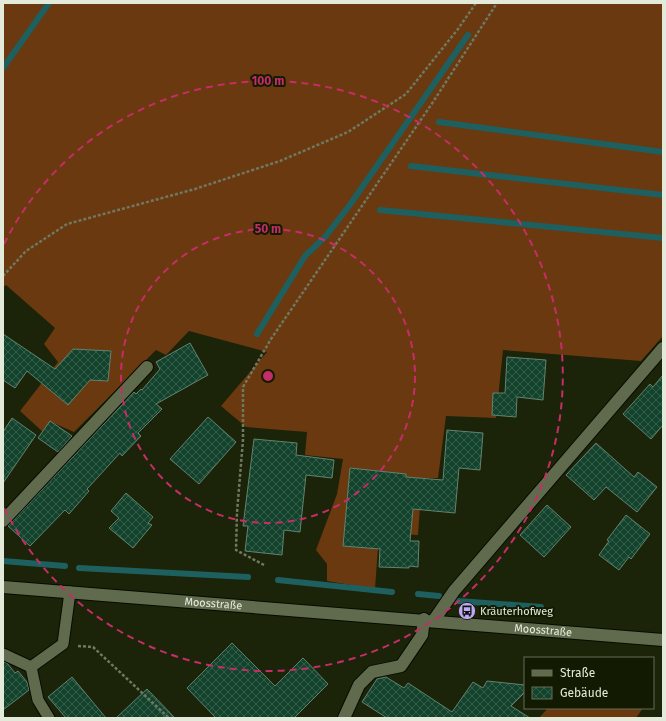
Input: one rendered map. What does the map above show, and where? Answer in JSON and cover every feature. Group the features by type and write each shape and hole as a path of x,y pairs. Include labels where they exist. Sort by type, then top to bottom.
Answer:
{"street":[{"path":"344,718 358,685 372,672 401,666 422,635 429,620 663,348"},
{"path":"3,521 147,367"},
{"name":"Moosstraße","path":"3,587 257,608 429,620 663,640"}],"lane":[{"path":"31,667 63,644 70,592"},
{"path":"3,654 31,667"},
{"path":"31,667 38,700 50,718"}],"path":[{"path":"3,276 26,251 68,224 194,189 280,161 348,132 406,94 458,29 476,3"},
{"path":"264,565 236,550 237,512 243,440 243,387 271,339 433,102 497,3"},
{"path":"63,644 93,647 169,718"}],"shaded area":[{"path":"3,3 663,3 663,336 641,361 503,350 496,418 446,416 438,478 422,478 418,535 379,533 375,589 327,581 327,564 316,550 337,494 343,459 305,455 307,432 246,427 221,406 267,352 189,331 166,355 156,350 74,432 51,422 43,432 20,411 58,362 44,344 55,328 6,285 3,287"},
{"path":"547,709 642,709 636,718 539,718"}],"building":[{"path":"3,334 55,369 73,349 111,351 108,381 90,380 68,405 27,371 15,388 3,380"},
{"path":"190,343 208,375 156,404 162,409 138,433 141,436 122,456 120,453 87,489 89,491 69,514 65,510 30,546 8,526 134,392 136,394 141,389 142,390 160,369 156,362"},
{"path":"507,357 546,360 543,400 517,397 516,417 492,415 493,393 505,393"},
{"path":"663,375 663,425 651,439 623,414 650,384 653,387"},
{"path":"208,417 236,442 199,484 170,459"},
{"path":"12,418 36,435 3,483 3,432"},
{"path":"50,421 72,436 58,452 38,438"},
{"path":"447,430 483,433 480,470 459,468 455,513 413,509 410,541 419,541 418,567 379,567 380,549 343,546 350,468 406,474 406,477 443,480"},
{"path":"254,439 297,443 296,455 334,460 332,478 306,475 300,532 284,530 282,555 245,551 248,526 243,526"},
{"path":"596,443 634,477 638,472 657,487 637,512 606,487 594,500 566,475"},
{"path":"126,493 153,517 148,523 152,525 133,548 109,528 119,518 111,511"},
{"path":"547,505 571,527 544,557 520,535"},
{"path":"626,515 650,534 631,559 629,557 619,570 599,555 609,541 607,540"},
{"path":"232,643 275,686 303,658 328,684 294,718 216,718 187,688"},
{"path":"3,662 7,663 15,673 18,671 27,682 29,690 3,710"},
{"path":"72,677 106,718 66,718 48,697"},
{"path":"386,677 404,688 408,683 452,712 473,682 483,688 487,681 524,685 524,693 511,706 530,718 387,718 362,702 377,679"},
{"path":"147,689 175,718 116,718"}],"waterway":[{"path":"3,68 49,3"},
{"path":"257,334 305,256 325,237 349,206 468,35"},
{"path":"439,122 663,152"},
{"path":"411,166 663,195"},
{"path":"380,210 663,238"},
{"path":"3,561 65,566"},
{"path":"79,568 248,577"},
{"path":"278,580 392,592"},
{"path":"418,594 439,596"},
{"path":"458,601 541,607"}],"place":[{"name":"Kräuterhofweg","path":"467,611"}]}
